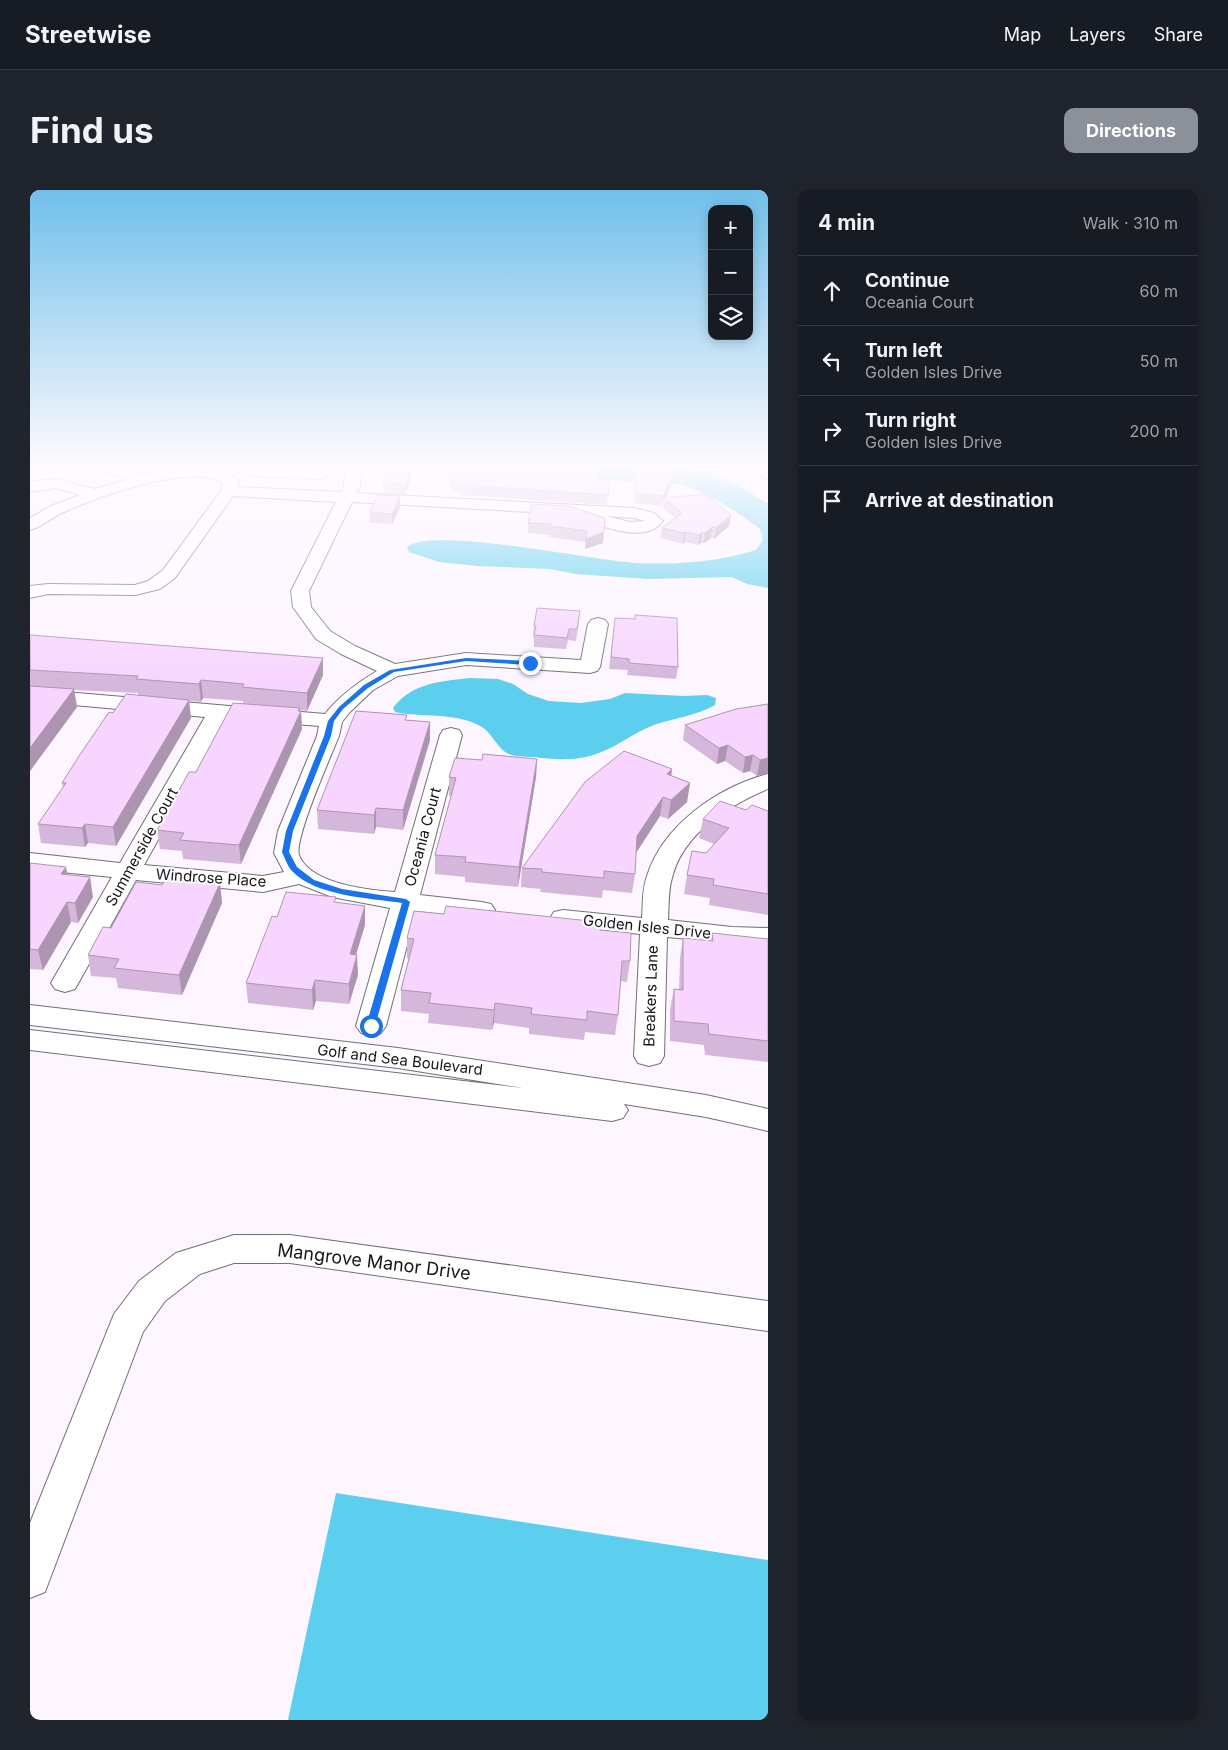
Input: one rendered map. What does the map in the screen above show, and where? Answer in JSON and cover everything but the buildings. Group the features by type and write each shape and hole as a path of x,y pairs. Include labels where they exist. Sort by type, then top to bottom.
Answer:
{"street":[{"path":"30,592 48,589 135,590 154,584 169,574 194,538"},
{"path":"326,538 300,591 302,607 323,635 348,650 392,671"},
{"path":"502,912 406,902 341,892 312,882 294,868 286,852 290,831 328,736 331,721 341,708 366,686 392,671 466,660 590,667 598,624"},
{"path":"30,695 331,721"},
{"name":"Summerside Court","path":"65,983 219,711"},
{"name":"Oceania Court","path":"371,1026 451,735"},
{"name":"Breakers Lane","path":"649,1056 654,928 660,874 683,836 718,804 768,781"},
{"name":"Windrose Place","path":"30,861 262,884 302,876"},
{"name":"Golden Isles Drive","path":"540,916 654,928 768,936"},
{"name":"Golf and Sea Boulevard","path":"30,1015 398,1058 476,1069 706,1106 768,1120"},
{"name":"Golf and Sea Boulevard","path":"30,1040 695,1120 768,1126"},
{"name":"Mangrove Manor Drive","path":"30,1577 127,1325 152,1291 188,1263 234,1249 290,1249 768,1316"}],"water":[{"path":"763,538 768,538 768,588 747,584 732,577 648,579 576,574 550,569 477,566 439,562 409,552 407,547 423,542 449,540 480,542 615,561 667,564 712,560 741,554 756,550"},
{"path":"470,678 498,679 513,684 528,694 549,701 581,703 610,699 625,693 684,696 707,695 716,698 715,705 708,709 654,725 613,747 591,756 567,759 512,755 501,749 482,727 463,719 400,713 395,712 393,708 400,700 418,688 438,682"},
{"path":"336,1493 768,1560 768,1720 288,1720"}],"route":[{"path":"371,1026 406,902 341,892 312,882 294,868 286,852 290,831 328,736 331,721 341,708 366,686 392,671 408,667 466,660 530,663"}]}
